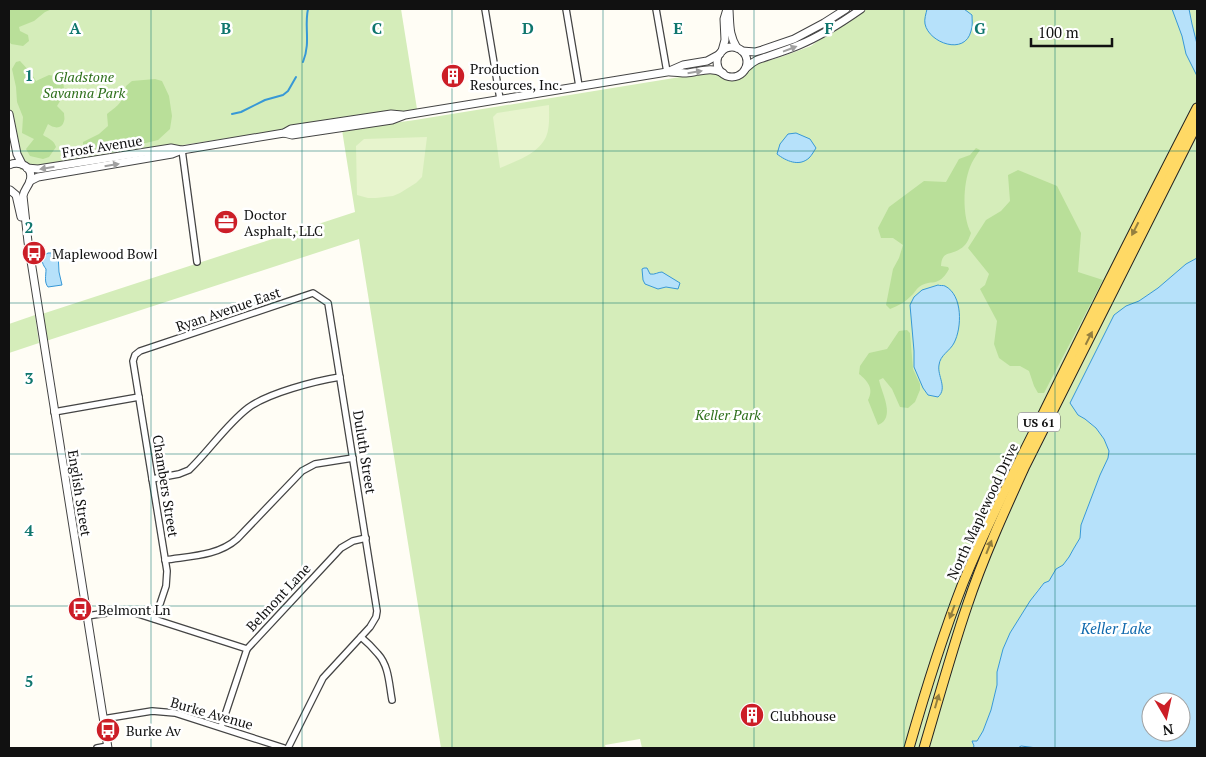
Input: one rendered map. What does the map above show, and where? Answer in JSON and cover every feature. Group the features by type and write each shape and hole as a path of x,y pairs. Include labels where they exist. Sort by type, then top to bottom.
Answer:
{"main road":[{"name":"North Maplewood Drive","path":"909,748 948,622 980,542 1103,290 1197,108"},
{"name":"North Maplewood Drive","path":"924,748 952,650 967,606 1009,500 1197,124"}],"street":[{"path":"485,9 500,99"},
{"path":"566,9 579,86"},
{"path":"656,9 667,72"},
{"path":"728,9 732,40 747,59 746,68"},
{"path":"728,9 724,19 725,40 718,57 718,64 723,73 730,76 741,74 757,60 813,39 861,9"},
{"path":"721,52 729,48 755,52 794,39 846,9"},
{"name":"Frost Avenue","path":"667,72 683,65 707,61 721,52"},
{"name":"Frost Avenue","path":"9,189 19,191 38,177 284,133 292,135 392,120 405,115 667,72 684,73 712,69 723,73"},
{"path":"9,114 17,154 25,166"},
{"name":"Frost Avenue","path":"9,165 18,163 40,169 171,148 182,150"},
{"path":"182,150 198,262"},
{"name":"English Street","path":"25,166 30,176 23,196 28,242 108,747"},
{"name":"English Street","path":"9,189 16,195 28,242"},
{"name":"Ryan Avenue East","path":"135,355 140,351 313,293 328,303"},
{"name":"Duluth Street","path":"328,303 377,606 374,622 361,637"},
{"name":"Chambers Street","path":"135,355 134,361 139,397 168,578 155,619"},
{"path":"152,479 179,474 189,470 239,416 255,404 272,396 319,380 340,377"},
{"path":"54,412 139,397"},
{"path":"165,560 225,548 237,539 302,471 315,464 353,458"},
{"name":"Belmont Lane","path":"87,616 124,611 140,614 247,649 341,548 353,541 366,538"},
{"path":"288,748 323,678 361,637 382,659 387,672 392,700"},
{"path":"221,728 247,649"},
{"name":"Burke Avenue","path":"103,719 140,712 164,711 187,716 284,748"},
{"path":"98,748 108,747"}],"green space":[{"name":"Gladstone Savanna Park","path":"9,9 401,9 417,109 20,170 9,104"},
{"path":"9,9 52,9 34,21 19,27 20,31 28,35 29,41 23,46 11,44 9,41"},
{"name":"Keller Park","path":"861,9 1197,9 1197,258 1186,264 1158,288 1139,301 1126,306 1078,415 1096,428 1104,439 1109,451 1108,458 1081,525 1080,538 1063,565 1056,569 1049,581 1044,583 1037,591 1010,633 1003,649 997,672 997,685 991,710 983,731 973,748 642,748 640,739 605,745 606,748 441,748 359,239 46,341 42,314 355,212 342,130 711,72 717,72 729,79 741,78 751,66 811,46"},
{"path":"20,61 36,81 49,75 61,77 64,85 63,95 57,106 64,113 63,124 55,127 48,124 43,135 53,141 56,147 49,157 43,159 30,156 26,149 34,139 22,133 23,117 17,102 12,69 16,62"},
{"path":"155,79 162,81 169,96 172,116 170,129 158,140 134,146 110,148 95,153 83,151 83,142 99,134 108,126 107,114 120,102 126,86 132,81"},
{"path":"549,105 548,130 542,143 526,156 500,168 493,117 497,113"},
{"path":"427,137 422,177 416,183 393,196 368,198 357,195 356,146 364,139"},
{"path":"976,148 980,150 970,167 964,200 966,218 971,233 966,244 962,248 945,255 941,266 948,267 949,269 941,279 923,284 906,300 890,309 886,305 893,269 903,245 893,238 881,238 878,228 889,207 924,181 946,182 959,159 970,155"},
{"path":"1018,170 1057,186 1081,233 1078,272 1103,280 1044,393 1038,393 1029,371 1020,366 1010,366 999,358 994,344 997,321 980,289 985,285 989,274 968,248 986,220 1001,211 1010,201 1008,175"},
{"path":"35,315 39,343 9,353 9,324"},
{"path":"907,330 910,333 913,369 920,384 920,390 915,402 908,408 900,407 892,389 883,378 879,380 887,411 883,422 878,425 868,400 870,396 869,386 859,374 860,366 869,353 887,349 899,331"}],"water":[{"path":"927,9 964,9 972,15 972,27 967,39 955,45 947,44 933,37 925,24"},
{"path":"1172,9 1189,9 1197,44 1197,76 1186,54 1182,36"},
{"path":"796,133 810,139 816,148 809,158 797,163 788,161 777,154 780,144 788,134"},
{"path":"48,253 58,253 62,285 48,287 47,285 46,269 42,260 43,256"},
{"name":"Keller Lake","path":"1197,258 1197,748 1037,748 1021,746 1018,748 973,748 972,741 977,741 991,710 997,685 997,672 1003,649 1010,633 1030,601 1044,583 1049,581 1056,569 1063,565 1080,538 1081,525 1108,458 1109,451 1104,439 1096,428 1078,415 1070,403 1114,315 1158,288 1186,264"},
{"path":"647,268 650,274 662,272 680,283 678,289 666,287 658,289 645,284 642,269"},
{"path":"938,285 945,286 951,290 958,304 959,321 957,337 940,362 942,390 938,397 928,395 914,367 910,305 914,297 922,290"}],"waterway":[{"path":"303,62 307,48 308,9"},
{"path":"232,114 241,112 265,100 283,95 288,91 296,77"}],"place":[{"name":"Production Resources, Inc.","path":"453,76"},
{"name":"Doctor Asphalt, LLC","path":"226,222"},
{"name":"Maplewood Bowl","path":"34,253"},
{"name":"Belmont Ln","path":"80,609"},
{"name":"Clubhouse","path":"752,715"},
{"name":"Burke Av","path":"108,730"}]}
